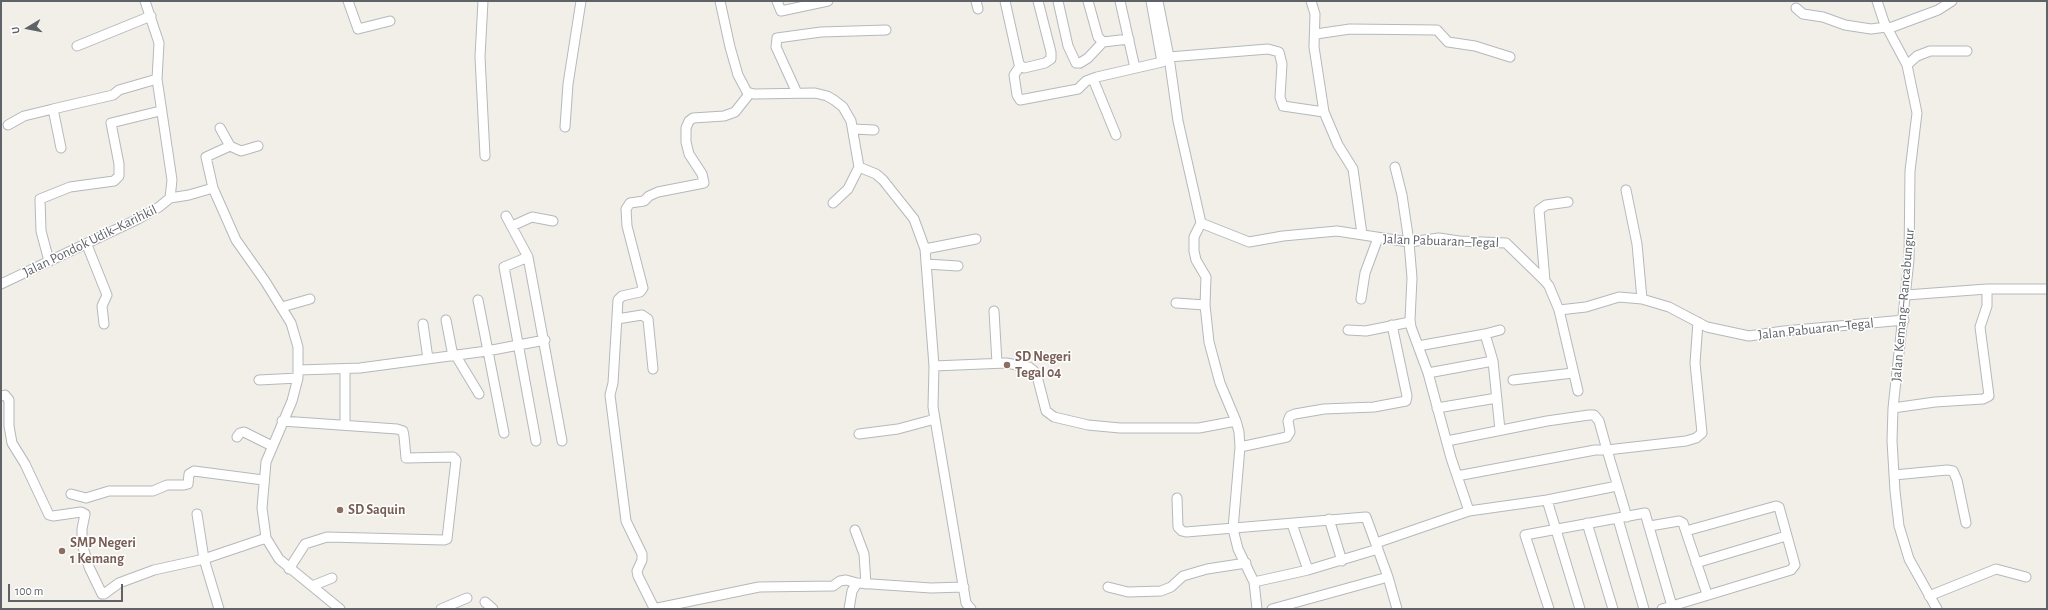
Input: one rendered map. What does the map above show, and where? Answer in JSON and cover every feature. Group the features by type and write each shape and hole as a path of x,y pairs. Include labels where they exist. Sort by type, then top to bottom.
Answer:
{"street":[{"name":"Jalan Pondok Udik–Karihkil","path":"1,284 86,245 152,212 170,198 172,180 160,111 157,79 159,43 145,1"},
{"path":"348,1 358,29 390,21"},
{"path":"483,1 480,57 485,156"},
{"path":"565,127 568,84 581,1"},
{"path":"720,1 726,34 738,75 744,87 750,93 823,94 834,100 847,114 853,129 859,167 848,189 833,204"},
{"path":"778,1 781,11 828,1"},
{"path":"1005,1 1020,66 1014,75 1017,95 1020,100 1078,89 1086,81 1163,61 1151,1"},
{"path":"1020,66 1024,68 1045,63 1050,59 1051,52 1038,1"},
{"path":"1058,1 1068,46 1076,63 1080,63 1088,58 1103,42 1129,39"},
{"path":"1088,1 1098,37 1103,42"},
{"path":"1120,1 1135,68"},
{"path":"1158,1 1169,57 1178,121 1201,223 1194,237 1194,251 1196,260 1206,277 1204,305 1211,352 1220,383 1239,432 1240,447 1233,529 1238,549 1254,582 1257,609"},
{"path":"1311,1 1315,14 1316,34 1314,47 1324,112 1338,145 1353,169 1362,234"},
{"name":"Jalan Kemang–Rancabungur","path":"1877,1 1887,28 1906,65 1914,97 1917,121 1911,159 1910,232 1906,295 1894,408 1895,491 1899,526 1909,559 1937,609"},
{"path":"1796,8 1803,14 1823,17 1845,25 1871,29 1887,28 1938,10 1952,1"},
{"path":"77,46 150,16"},
{"path":"1316,34 1350,29 1437,30 1448,42 1475,46 1510,57"},
{"path":"797,93 776,47 777,38 821,32 886,30"},
{"path":"1169,57 1268,49 1279,52 1282,64 1280,97 1283,106 1324,112"},
{"path":"1906,65 1917,56 1930,51 1967,51"},
{"path":"8,125 24,116 113,95 119,90 157,79"},
{"path":"1093,79 1116,135"},
{"path":"750,93 735,112 724,116 693,118 689,121 686,128 686,142 690,154 702,174 704,183 658,192 649,196 644,201 630,204 626,209 627,226 643,288 640,292 619,297 613,383 610,395 626,521 642,554 642,560 637,571 638,576 654,609 759,588 833,586 840,581 846,580 861,583 932,588 964,586"},
{"path":"53,109 61,148"},
{"path":"50,261 42,231 40,199 70,187 114,181 119,176 120,164 111,123 160,111"},
{"path":"220,128 230,146 241,151 258,146"},
{"path":"853,129 874,130"},
{"path":"230,146 206,157 213,188 236,240 282,307 291,323 298,346 299,374 292,401 282,421 266,462 263,480 262,508 266,538 276,555 289,568 340,609"},
{"path":"859,167 879,177 898,196 918,227 925,249 934,366 933,407 966,603 971,609"},
{"path":"1395,167 1402,195 1409,242 1412,278 1410,322 1428,374 1457,476 1469,511"},
{"path":"170,198 189,195 213,188"},
{"path":"1626,190 1637,244 1642,299"},
{"path":"1545,281 1539,210 1546,205 1568,202"},
{"path":"506,216 528,257 545,340 562,441"},
{"path":"512,226 532,217 553,221"},
{"name":"Jalan Pabuaran–Tegal","path":"1201,223 1249,242 1317,232 1337,232 1362,234 1378,238 1409,242 1439,238 1459,241 1506,243 1549,286 1559,310 1586,307 1619,297 1642,299 1670,307 1714,329 1726,330 1743,336 1904,320"},
{"path":"1362,299 1365,273 1378,238"},
{"path":"925,249 976,239"},
{"path":"86,245 107,295 102,306 104,324"},
{"path":"528,257 504,267 536,441"},
{"path":"926,264 958,266"},
{"path":"1906,295 1987,289 2047,289"},
{"path":"1894,408 1935,402 1983,399 1989,396 1980,327 1987,306 1987,289"},
{"path":"282,307 310,299"},
{"path":"478,300 504,433"},
{"path":"1176,303 1204,305"},
{"path":"1559,310 1578,391"},
{"path":"994,311 997,363"},
{"path":"617,319 642,315 648,319 653,369"},
{"path":"446,320 454,356 480,394"},
{"path":"1348,330 1366,331 1410,322"},
{"path":"1457,476 1595,450 1686,441 1700,436 1702,428 1695,363 1698,322"},
{"path":"423,324 428,359"},
{"path":"1240,447 1287,437 1290,432 1288,421 1290,416 1295,414 1324,409 1354,409 1381,406 1406,401 1407,396 1392,325"},
{"path":"1418,346 1500,330"},
{"path":"1485,334 1493,361 1500,430"},
{"path":"259,380 454,356 518,346 545,340"},
{"path":"1428,374 1493,361"},
{"path":"934,366 997,363 1021,365 1034,371 1046,411 1054,417 1066,420 1120,428 1199,428 1236,421"},
{"path":"344,369 345,424"},
{"path":"1513,380 1573,373"},
{"path":"1,396 5,395 9,400 9,426 12,443 26,464 49,515 53,516 81,512 85,514 82,536 84,552 102,594 119,583 154,570 204,559 266,538"},
{"path":"1437,408 1497,398"},
{"path":"1447,441 1547,421 1594,415 1599,421 1617,486 1622,518 1644,609"},
{"path":"859,434 898,429 935,419"},
{"path":"282,421 397,428 403,431 405,455 408,459 455,458 448,536 444,540 327,536 305,544 289,568"},
{"path":"237,437 240,433 244,432 272,446"},
{"path":"1894,477 1947,470 1952,471 1957,480 1966,523"},
{"path":"71,494 86,498 109,491 153,491 166,485 184,486 188,484 189,474 194,471 263,480"},
{"path":"1254,582 1308,570 1342,560 1469,511 1547,500 1617,486"},
{"path":"1177,498 1178,527 1182,531 1233,529 1329,519 1366,517 1388,577 1397,609"},
{"path":"1547,500 1554,529 1580,609"},
{"path":"1662,609 1707,594 1791,570 1795,565 1779,507 1776,506 1686,531"},
{"path":"1549,609 1525,535 1645,513 1672,606"},
{"path":"198,514 204,559 219,609"},
{"path":"1329,519 1342,560"},
{"path":"1650,526 1679,521 1683,523 1707,594"},
{"path":"1587,523 1613,609"},
{"path":"1292,524 1308,570"},
{"path":"849,609 852,591 861,583 864,554 854,530"},
{"path":"1696,563 1786,536"},
{"path":"1108,587 1128,592 1160,591 1171,587 1183,576 1207,569 1246,563"},
{"path":"1929,596 1996,568 2026,577"},
{"path":"1272,609 1388,577"},
{"path":"312,586 332,578"},
{"path":"441,609 466,598"},
{"path":"485,602 493,609"}],"place":[{"name":"SD Negeri Tegal 04","path":"1007,365"},
{"name":"SD Saquin","path":"340,510"},
{"name":"SMP Negeri 1 Kemang","path":"62,551"}]}
